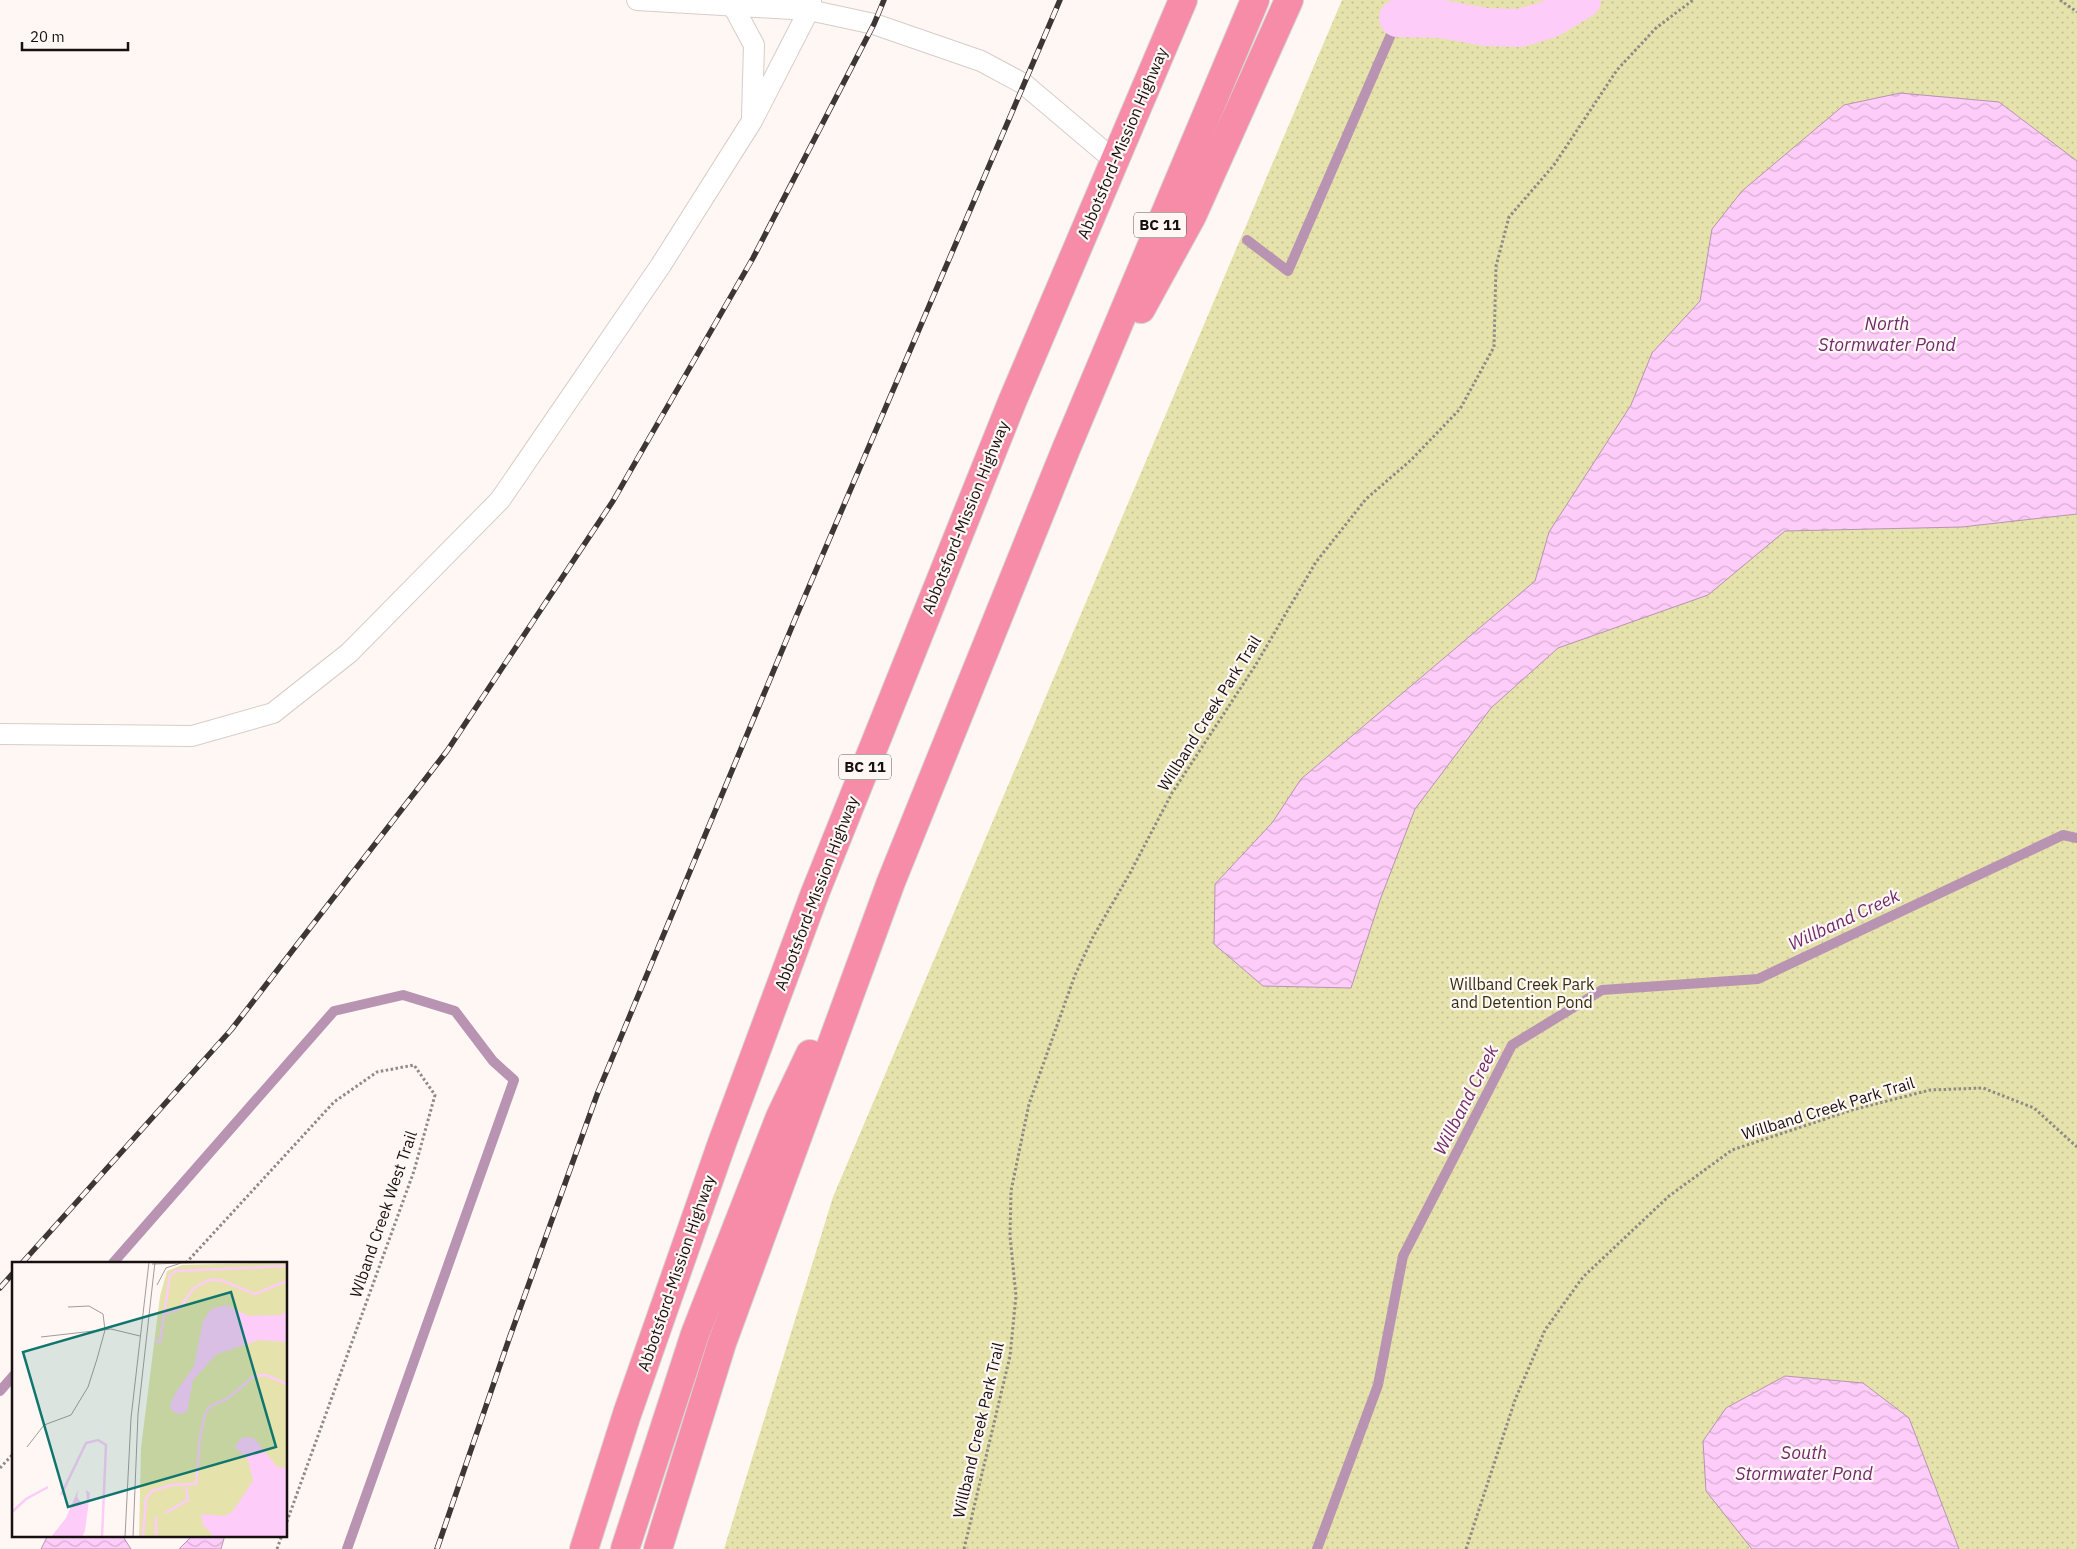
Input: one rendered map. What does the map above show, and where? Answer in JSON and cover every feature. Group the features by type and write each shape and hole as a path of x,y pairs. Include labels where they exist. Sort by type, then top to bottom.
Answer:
{"highway":[{"name":"Abbotsford-Mission Highway","path":"584,1549 627,1414 712,1171 815,892 1008,411 1183,0"},
{"name":"BC 11","path":"658,1549 722,1343 891,882 1066,449 1254,0"},
{"path":"1066,449 1192,216 1289,0"},
{"path":"625,1549 695,1334 780,1117 891,882"}],"lane":[{"path":"636,0 732,6 810,5 874,24 981,60 1024,84 1115,161"},
{"path":"0,734 192,736 273,712 349,653 500,500 661,266 752,121 810,5"},
{"path":"732,6 754,45 752,121"}],"path":[{"name":"Willband Creek Park Trail","path":"964,1549 1010,1356 1016,1296 1010,1236 1011,1191 1029,1104 1075,975 1172,793 1255,666 1316,562 1366,499 1411,460 1460,409 1494,347 1496,266 1510,218 1554,165 1617,70 1656,28 1693,0"},
{"path":"2060,0 2077,12"},
{"name":"Wlband Creek West Trail","path":"187,1262 334,1102 377,1072 414,1065 435,1095 414,1171 288,1518"},
{"name":"Willband Creek Park Trail","path":"1466,1549 1514,1400 1545,1330 1583,1277 1669,1196 1732,1150 1852,1110 1930,1090 1983,1088 2034,1108 2077,1147"},
{"path":"0,1468 12,1455"},
{"path":"277,1549 282,1536"}],"green space":[{"name":"Willband Creek Park and Detention Pond","path":"1342,0 2077,0 2077,1549 724,1549 833,1197"}],"water":[{"name":"North Stormwater Pond","path":"1900,93 1999,102 2077,161 2077,514 1962,527 1785,531 1708,595 1558,648 1491,708 1415,809 1380,900 1351,988 1263,986 1214,944 1215,884 1272,823 1301,779 1535,581 1549,532 1631,405 1652,353 1700,301 1712,229 1742,191 1844,105"},
{"name":"South Stormwater Pond","path":"1785,1376 1863,1383 1909,1418 1959,1549 1752,1549 1706,1491 1703,1441 1726,1408"},
{"path":"48,1536 123,1536 131,1549 41,1549"},
{"path":"192,1536 225,1536 221,1549 179,1549"}],"waterway":[{"path":"1247,240 1288,271 1406,0"},
{"path":"1398,18 1442,19 1485,27 1520,28 1550,19 1582,0"},
{"name":"Willband Creek","path":"1317,1549 1378,1385 1403,1256 1512,1045 1602,990 1758,979 2063,835 2077,838"},
{"path":"114,1262 334,1011 403,995 455,1011 493,1061 514,1080 347,1549"},
{"path":"0,1391 12,1377"}],"railway":[{"path":"23,1262 231,1030 447,751 613,501 753,258 874,24 884,0"},
{"path":"437,1549 509,1339 598,1092 796,617 1060,0"},
{"path":"0,1288 12,1274"}]}
